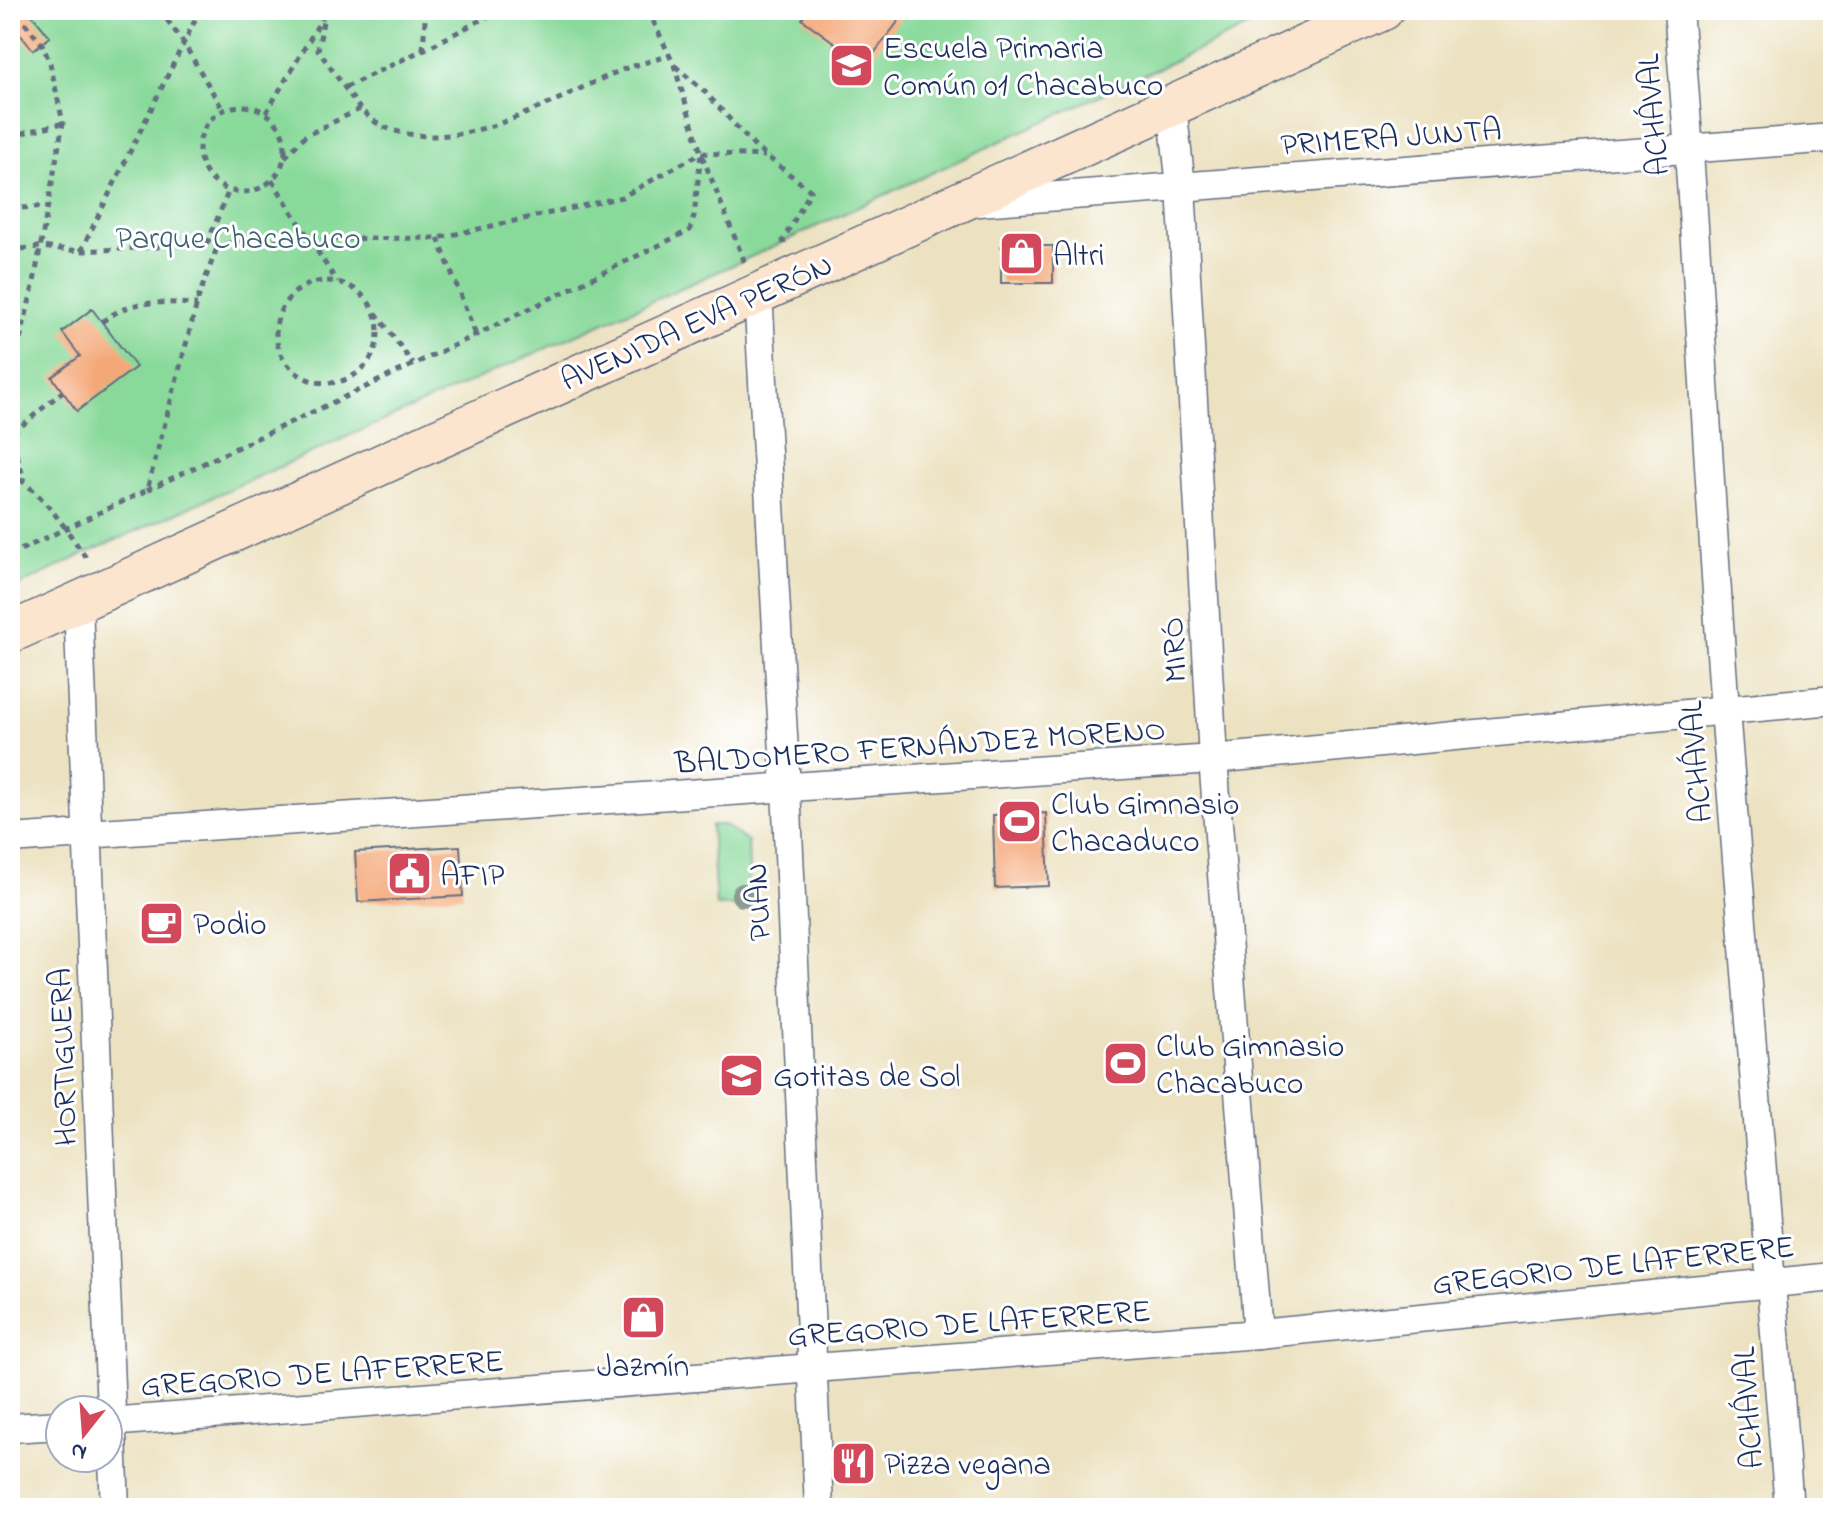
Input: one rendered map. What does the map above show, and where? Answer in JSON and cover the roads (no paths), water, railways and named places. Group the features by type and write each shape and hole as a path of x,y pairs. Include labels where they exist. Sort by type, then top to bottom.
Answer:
{"main road":[{"name":"AVENIDA EVA PERÓN","path":"10,633 86,586 758,293 1383,10"}],"street":[{"name":"ACHÁVAL","path":"1678,10 1690,149 1725,711 1789,1508"},
{"name":"MIRÓ","path":"1172,106 1181,186 1213,759 1258,1334"},
{"name":"PRIMERA JUNTA","path":"954,205 1833,138"},
{"name":"PUAN","path":"758,293 786,788 819,1508"},
{"name":"HORTIGUERA","path":"86,586 87,834 109,1394"},
{"name":"BALDOMERO FERNÁNDEZ MORENO","path":"10,839 1213,759 1833,700"},
{"name":"GREGORIO DE LAFERRERE","path":"124,1421 1258,1334 1833,1277"},
{"path":"10,1428 44,1426"},
{"name":"HORTIGUERA","path":"113,1474 115,1508"}],"place":[{"name":"Escuela Primaria Común 01 Chacabuco","path":"852,65"},
{"name":"Altri","path":"1022,254"},
{"name":"Club Gimnasio Chacaduco","path":"1020,821"},
{"name":"AFIP","path":"409,874"},
{"name":"Podio","path":"162,923"},
{"name":"Club Gimnasio Chacabuco","path":"1125,1063"},
{"name":"Gotitas de Sol","path":"742,1075"},
{"name":"Jazmín","path":"643,1318"},
{"name":"Pizza vegana","path":"853,1463"}],"park label":[{"name":"Parque Chacabuco","path":"238,237"}]}
